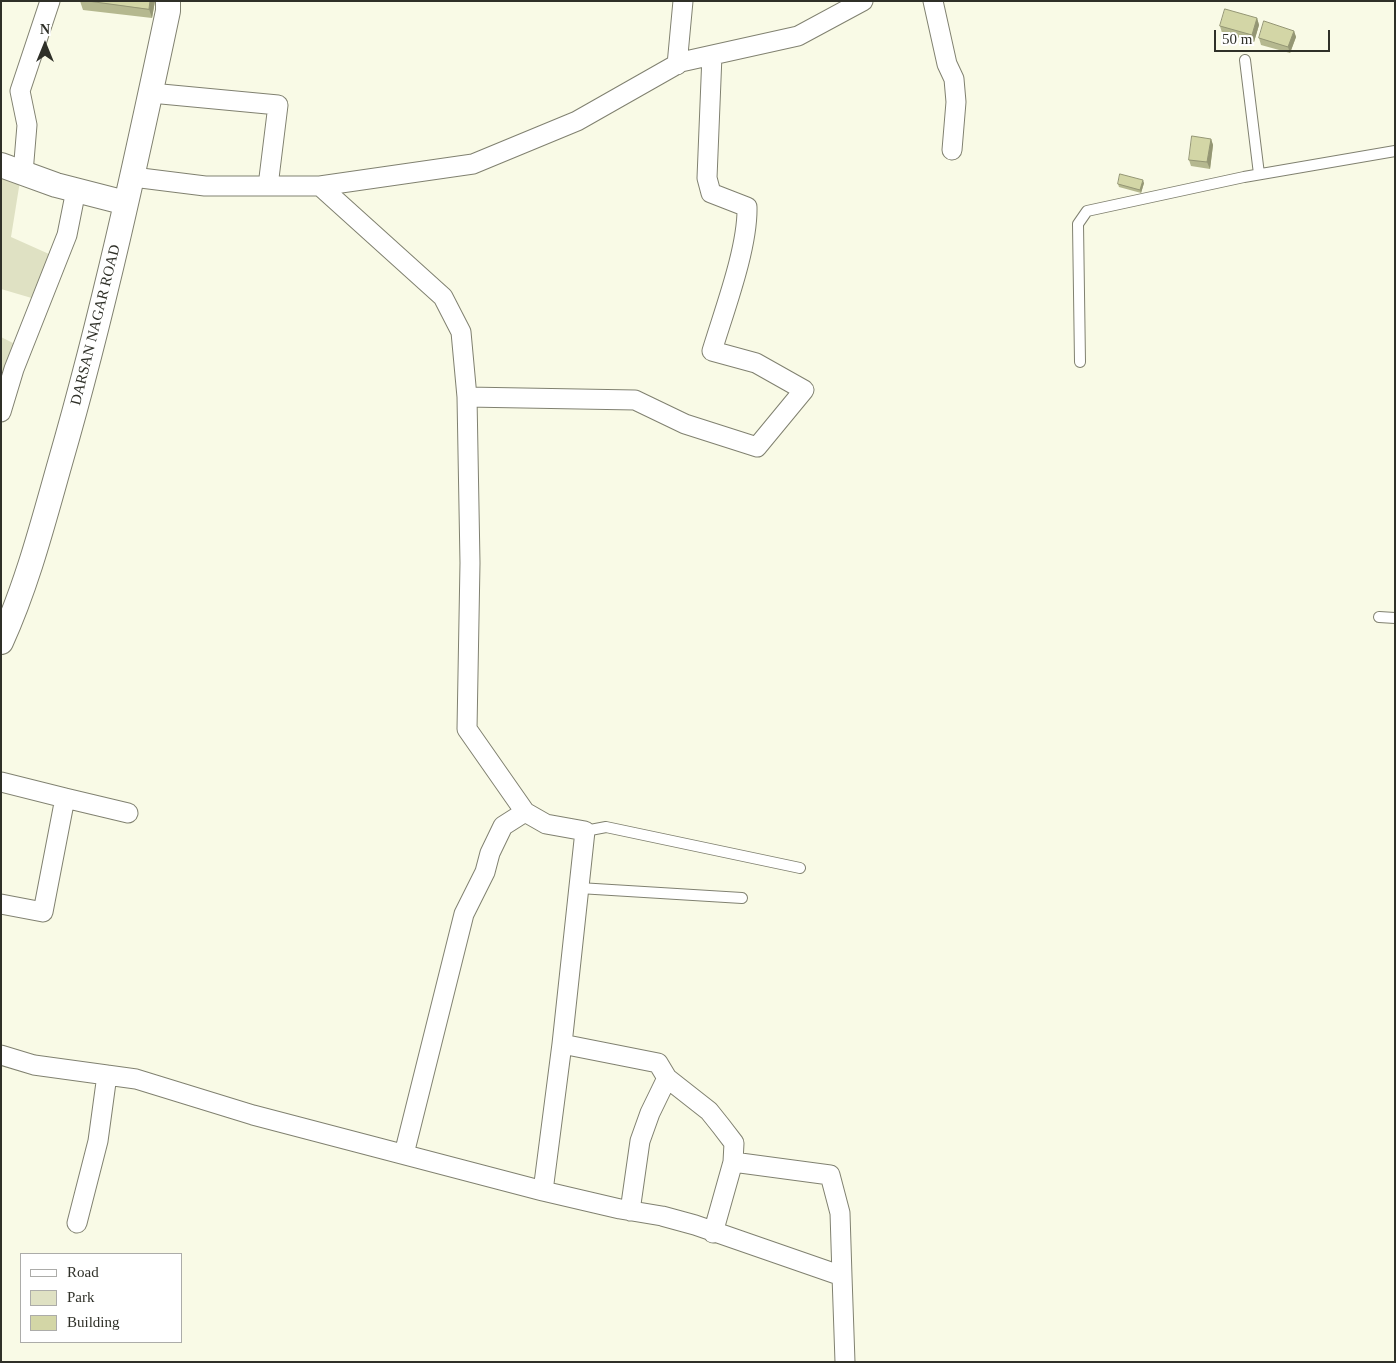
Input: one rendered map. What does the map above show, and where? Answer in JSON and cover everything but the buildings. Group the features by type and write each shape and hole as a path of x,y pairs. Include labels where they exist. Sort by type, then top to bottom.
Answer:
{"street":[{"path":"50,1 20,91 27,125 12,169 76,190 126,202"},
{"name":"DARSAN NAGAR ROAD","path":"1,642 40,531 77,406 133,177 168,11 168,1"},
{"path":"677,65 683,1"},
{"path":"133,177 205,186 320,186 474,164 577,122 677,65 712,55 798,36 862,1"},
{"path":"933,1 947,64 954,79 956,102 952,150"},
{"path":"467,397 635,400 684,424 757,447 804,390 756,363 712,351 733,282 747,219 747,208 710,193 707,178 712,55"},
{"path":"151,93 278,105 268,186"},
{"path":"320,186 444,297 461,332 467,397 470,563 467,729 525,812 546,824 585,831 562,1044 543,1191"},
{"path":"1,412 14,369 67,235 76,190"},
{"path":"1,782 128,813"},
{"path":"1,904 44,912 65,798"},
{"path":"404,1154 464,914 485,872 490,853 503,826 525,812"},
{"path":"562,1044 658,1063 667,1078 709,1111 722,1126 734,1143 733,1162 713,1232"},
{"path":"1,1055 34,1065 136,1079 253,1115 543,1191 630,1211 662,1216 842,1276"},
{"path":"77,1223 98,1141 107,1075"},
{"path":"630,1211 640,1141 650,1113 667,1078"},
{"path":"733,1162 830,1175 840,1213 846,1362"}],"lane":[{"path":"1245,60 1259,174"},
{"path":"1080,362 1078,224 1087,211 1259,174 1395,151"},
{"path":"1379,617 1395,618"},
{"path":"585,831 606,827 800,868"},
{"path":"579,888 742,898"}],"green space":[{"path":"1,175 20,181 11,237 49,254 35,299 1,289"},
{"path":"1,337 15,344 1,390"}]}
